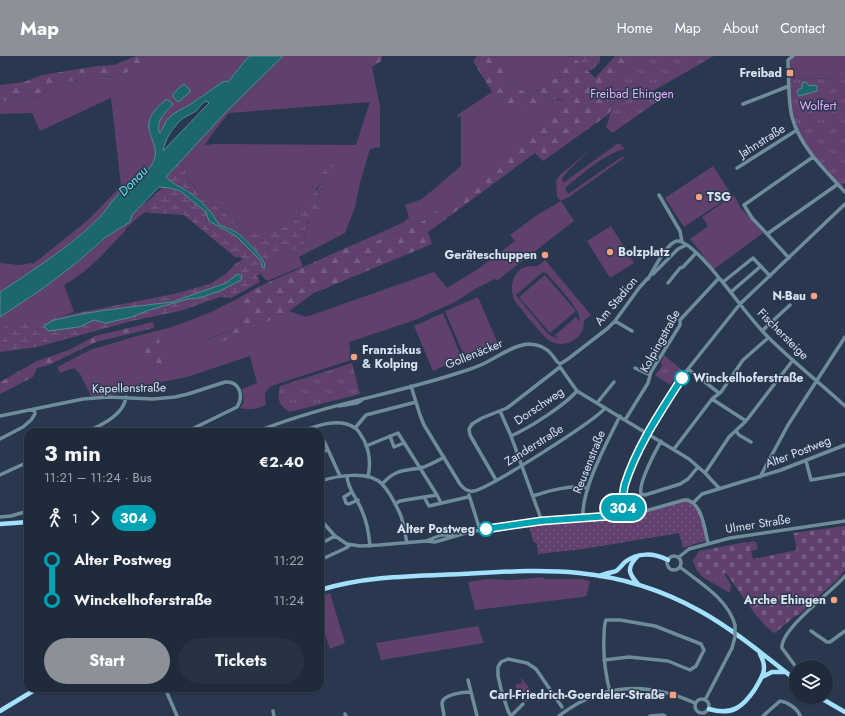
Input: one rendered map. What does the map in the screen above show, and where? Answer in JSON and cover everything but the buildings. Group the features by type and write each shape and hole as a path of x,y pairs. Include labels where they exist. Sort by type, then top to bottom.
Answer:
{"main road":[{"path":"0,524 24,522"},
{"path":"600,576 617,570 625,562 639,556 652,554 661,556 668,560"},
{"path":"639,556 632,563 630,570 631,576 640,586"},
{"path":"324,589 382,577 539,572 579,573 600,576 668,595 700,611 728,629 789,674"},
{"path":"709,709 727,712 739,709 747,701 762,678 765,666 759,652"},
{"path":"762,678 772,672 786,672"},
{"path":"0,711 31,692"},
{"path":"831,704 845,712"}],"street":[{"path":"785,56 790,57 788,64 789,86 792,116 797,130 813,157 845,192"},
{"path":"743,104 789,86"},
{"name":"Jahnstraße","path":"737,168 797,130"},
{"path":"789,258 752,218 744,205 813,157"},
{"path":"767,234 838,184"},
{"path":"659,195 680,231 682,242"},
{"path":"623,515 622,499 625,485 635,459 648,434 688,369 740,304 845,204"},
{"name":"Am Stadion","path":"648,279 670,245 676,241 682,242"},
{"name":"Fischersteige","path":"682,242 723,282 768,338 845,406"},
{"name":"Am Stadion","path":"496,480 470,435 469,429 472,424 512,404 600,335 615,321 639,288 676,251 686,245"},
{"path":"668,283 680,268 683,267 696,254"},
{"path":"723,282 753,258 770,276"},
{"path":"731,292 761,266"},
{"name":"Kolpingstraße","path":"625,420 648,383 650,375 680,325 680,320 719,278"},
{"path":"762,331 790,305"},
{"path":"615,321 632,331"},
{"path":"674,449 712,399 719,393 743,360 768,338"},
{"path":"760,477 788,425 845,338"},
{"name":"Gollenäcker","path":"266,428 298,416 469,370 516,347 526,344 534,344 544,347 550,352 577,391"},
{"path":"705,473 716,459 729,437 746,421 793,360"},
{"path":"635,368 650,375"},
{"path":"688,369 719,393"},
{"name":"Kapellenstraße","path":"0,416 79,399 108,397 159,398 188,394 230,381 236,385 241,395 240,403 237,407 197,427"},
{"path":"597,403 614,382"},
{"path":"411,386 424,425 462,487 470,491 468,497 480,530"},
{"path":"577,391 689,458 719,488"},
{"name":"Dorschweg","path":"511,436 550,412 573,396 577,391"},
{"path":"94,428 115,414 126,397"},
{"path":"712,399 746,421"},
{"path":"355,428 366,415 416,402"},
{"name":"Zanderstraße","path":"470,491 480,489 522,465 602,412 605,408"},
{"path":"0,439 28,423 35,414 34,409"},
{"path":"500,411 522,465 541,521"},
{"name":"Reusenstraße","path":"583,517 585,497 588,488 608,440 620,416"},
{"path":"313,428 336,423 346,424 355,428 366,446 370,458 368,477"},
{"path":"736,431 739,435 751,442"},
{"path":"366,446 398,433 441,503"},
{"path":"390,436 394,447 404,443"},
{"path":"324,441 340,476"},
{"path":"661,441 645,474 640,492 641,494 646,495 680,484 688,479 698,466"},
{"name":"Alter Postweg","path":"693,503 702,494 760,477 806,461 845,445"},
{"path":"382,484 393,474 404,470 420,468 444,457"},
{"path":"806,461 811,480 845,474"},
{"path":"0,475 24,464"},
{"path":"324,480 340,476 368,477 382,484 395,504 402,519 407,543"},
{"path":"347,476 347,482 358,500 366,522 370,546"},
{"path":"532,496 582,486 588,488"},
{"path":"352,492 344,497 346,503 349,504 358,500"},
{"path":"395,504 437,495"},
{"path":"424,497 429,506 468,497"},
{"path":"325,525 335,536 350,545 370,546 426,541 435,542 449,539 455,535 480,530 541,521 638,513 688,500 697,508 708,543"},
{"path":"0,517 24,513"},
{"name":"Ulmer Straße","path":"668,560 671,556 679,557 689,549 708,543 759,533 845,521"},
{"path":"324,542 335,536"},
{"path":"324,558 350,545"},
{"path":"668,560 667,564 672,570 676,570 680,567 682,561 679,557"},
{"path":"680,567 723,603 731,613 735,625 735,637 732,648 706,700"},
{"path":"791,660 782,648 781,645 783,641 798,621 845,576"},
{"path":"604,660 629,657 668,662 690,670 696,666 704,650 701,644 655,626 610,619 606,620 604,660 610,692"},
{"path":"811,631 827,642 830,642 845,631"},
{"path":"523,704 511,716 508,711 498,676 498,667 501,662 508,659 527,663 536,669 562,707"},
{"path":"468,680 477,716"},
{"path":"559,716 585,700 610,692 632,688 657,690 675,694 695,703"},
{"path":"167,692 176,716"},
{"path":"444,716 443,700 448,696 471,692"},
{"path":"695,703 700,699 706,700"},
{"path":"695,703 695,710 699,715 705,713 709,709 709,705 706,700"},
{"path":"763,716 780,701 783,701 798,710 800,716"},
{"path":"273,711 274,716"},
{"path":"650,716 665,716"}],"green space":[{"path":"136,56 161,56 131,71 117,76 94,77 52,85 39,97 0,101 0,85 24,82 42,75 97,66 114,65"},
{"path":"161,56 249,56 228,82 225,81 221,83 191,104 173,114 160,133 158,128 160,120 173,104 170,101 149,133 155,146 156,155 153,164 149,169 124,189 98,219 63,249 0,292 0,263 19,265 33,264 88,220 121,186 111,98 40,131 32,113 0,114 0,101 39,97 52,85 94,77 117,76 131,71"},
{"path":"283,56 356,56 372,67 380,107 380,147 370,149 355,207 345,233 299,257 303,266 267,281 260,274 265,270 269,259 305,246 304,239 306,224 310,222 319,205 318,194 329,178 322,182 316,189 316,193 312,199 300,207 298,217 292,223 285,226 273,227 263,233 246,233 218,206 207,203 201,197 187,176 180,160","holes":["370,102 356,145 215,144 205,145 229,113"]},
{"path":"356,56 382,56 381,61 372,67"},
{"path":"477,56 499,56 498,58 503,71 503,79 525,92 541,90 542,83 550,78 554,79 561,76 561,67 567,57 573,56 595,78 615,56 641,56 603,95 612,109 609,114 543,161 535,153 428,232 432,244 314,293 289,311 234,338 212,344 205,341 241,326 235,300 258,287 355,244 364,246 420,223 454,198 566,100 557,99 535,106 518,108 504,101 492,92 473,61"},
{"path":"499,56 570,56 567,57 561,76 554,79 550,78 542,83 541,90 525,92 503,79 503,71 498,58"},
{"path":"573,56 600,56 600,62 593,69 588,71"},
{"name":"Freibad Ehingen","path":"641,56 714,56 653,91 658,101 612,133 606,127 612,109 603,95"},
{"path":"793,56 845,56 845,78 789,79 788,64"},
{"name":"Wolfert","path":"845,78 845,183 840,187 811,154 799,136 792,116 789,79"},
{"path":"492,92 504,101 567,100 454,198 420,223 364,246 355,244 404,222 409,217 405,205 422,199 461,166 461,116 458,117 457,115"},
{"path":"617,144 620,144 625,149 609,155 578,177 565,188 568,194 623,156 624,158 569,197 561,201 557,197 556,181 560,175 591,149 566,173 562,179 563,183"},
{"path":"180,160 187,176 201,197 207,203 218,206 246,233 263,233 273,227 285,226 292,223 298,217 300,207 310,199 322,182 319,176 321,164 327,160 333,162 335,169 318,194 319,205 317,216 306,224 304,239 305,246 269,259 265,270 257,276 260,282 231,298 220,297 180,311 132,321 37,347 0,352 0,328 174,294 210,284 227,273 236,263 242,260 241,257 235,257 184,215 150,213 147,202 163,187 180,191 206,212 209,221 236,236 261,261 262,267 262,258 246,240 236,232 221,225 198,199 186,189 172,183 166,177","holes":["238,275 220,291 199,298 188,299 146,311 132,317 106,323 94,320 54,320 106,310 172,302 226,283"]},
{"name":"TSG","path":"713,166 732,195 684,227 665,198"},
{"path":"734,195 740,207 763,233 713,270 703,260 703,255 690,239 708,226 702,217"},
{"path":"561,201 574,221 498,280 495,279 455,302 415,320 349,342 351,360 271,386 265,394 266,404 257,408 240,408 244,399 242,389 257,383 250,356 187,377 132,388 131,393 91,396 80,374 74,368 60,373 57,367 90,350 172,327 211,312 235,300 241,326 206,340 234,338 289,311 306,317 434,272 447,288 478,269 515,241 510,235 537,215"},
{"path":"146,202 150,213 145,212 126,228 125,231 89,267 73,280 64,285 74,312 55,318 0,328 0,317 42,289 112,233 130,222 132,215"},
{"name":"Bolzplatz","path":"611,226 634,263 610,278 587,241"},
{"path":"545,260 591,315 584,321 583,329 579,336 565,344 559,344 546,338 514,300 512,286 514,277 517,273 525,267 537,266","holes":["543,272 547,274 572,303 579,316 580,322 576,317 555,335 558,339 548,334 516,295"]},
{"path":"545,275 576,311 550,333 519,297"},
{"path":"478,297 499,346 466,360 445,311"},
{"path":"443,313 462,358 433,371 414,326"},
{"path":"153,322 154,328 96,342 49,365 37,368 33,377 0,394 0,382 37,361 69,350 95,336"},
{"path":"158,335 165,365 160,366 147,354 139,343"},
{"path":"664,355 682,370 670,385 655,375 662,366 661,362"},
{"path":"352,363 360,394 290,412 283,407 279,401 280,386"},
{"path":"688,500 697,507 708,540 683,548 679,533 583,549 538,554 537,544 533,541 528,523 638,513"},
{"path":"845,526 845,570 838,579 800,614 794,617 775,633 770,630 756,615 726,573 711,575 703,573 693,561 699,551 754,541 754,543 756,542 758,549 751,551 753,559 797,550 793,533"},
{"path":"701,556 723,571 731,585 730,593 704,578 697,571 693,561 694,558"},
{"path":"543,577 545,579 581,579 590,581 587,595 583,597 475,610 468,582 488,579 513,580"},
{"path":"330,593 345,643 330,649 324,630 324,595"},
{"path":"478,626 484,643 381,660 376,643"},
{"path":"521,677 535,696 526,702 519,696 515,685 522,683"}],"shaded area":[{"path":"249,56 283,56 226,112 166,177 199,200 219,224 236,232 243,238 263,261 265,264 264,268 262,267 261,261 236,236 209,221 206,212 180,191 159,187 132,215 130,222 106,237 75,264 42,289 0,317 0,292 54,256 84,232 100,217 121,191 141,176 151,166 155,157 155,149 149,127 150,119 156,110 167,99 173,104 160,120 158,128 160,133 166,121 173,114 191,104 221,83 225,81 228,82","holes":["207,101 209,103 163,151 168,138 179,122 196,111 204,102"]},
{"path":"806,82 809,86 817,86 817,91 799,96 797,92 802,88 802,83"},
{"path":"184,84 190,92 178,102 173,97 173,94"},
{"path":"238,274 242,276 241,280 220,291 199,298 188,299 146,311 132,317 106,323 94,320 79,327 48,331 44,326 54,320 82,314 172,302 226,283"}],"bus line":[{"name":"304","path":"486,529 541,521 623,515 622,499 625,485 635,459 661,411 682,378"}],"place":[{"name":"Freibad","path":"790,73"},
{"name":"TSG","path":"699,197"},
{"name":"Bolzplatz","path":"610,252"},
{"name":"Geräteschuppen","path":"545,255"},
{"name":"N-Bau","path":"814,296"},
{"name":"Franziskus & Kolping","path":"354,357"},
{"name":"Winckelhoferstraße","path":"682,378"},
{"name":"Alter Postweg","path":"486,529"},
{"name":"Arche Ehingen","path":"834,600"},
{"name":"Carl-Friedrich-Goerdeler-Straße","path":"673,695"}],"water label":[{"name":"Donau","path":"133,181"}]}
